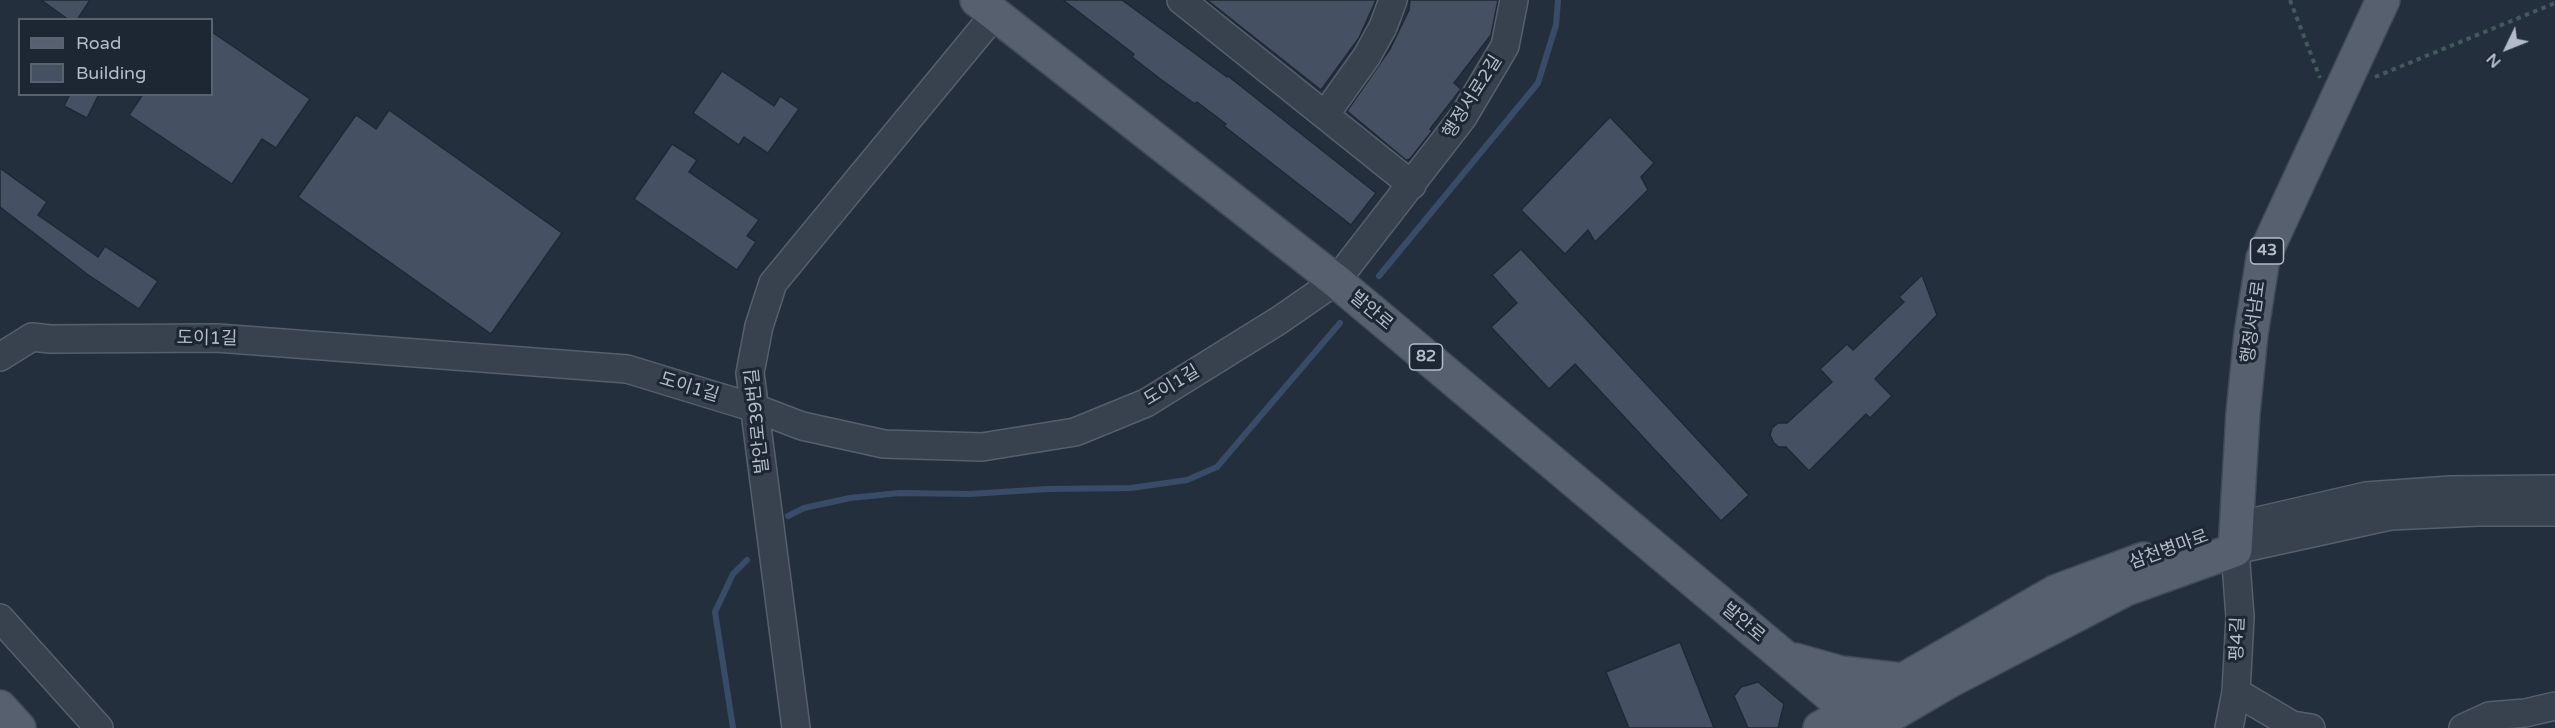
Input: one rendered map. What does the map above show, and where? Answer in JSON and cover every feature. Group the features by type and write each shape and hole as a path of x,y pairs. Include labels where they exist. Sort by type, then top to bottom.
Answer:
{"main road":[{"name":"행정서남로","path":"2236,538 2244,402 2251,334 2264,258 2383,0"},
{"name":"발안로","path":"986,7 1336,281 1860,722"},
{"name":"삼천병마로","path":"1860,722 1902,680 2055,592 2236,538"},
{"name":"삼천병마로","path":"1820,728 1860,722 1951,680 2126,588 2236,538"},
{"path":"1801,728 1805,706 1791,663 1841,673 1902,680"},
{"path":"0,707 19,728"}],"street":[{"path":"1181,0 1412,185"},
{"path":"1325,115 1367,56 1383,27 1393,0"},
{"name":"행정서로2길","path":"1336,281 1463,117 1505,46 1514,0"},
{"name":"발안로39번길","path":"796,728 750,373 759,326 773,283 986,7"},
{"name":"도이1길","path":"0,357 32,337 50,339 229,339 627,369 755,408 802,426 884,444 982,447 1075,432 1146,403 1278,321 1336,281"},
{"name":"삼천병마로","path":"2236,538 2366,496 2450,490 2555,489"},
{"name":"삼천병마로","path":"2236,538 2390,516 2478,512 2555,512"},
{"name":"평4길","path":"2229,728 2236,692 2240,617 2236,538"},
{"path":"0,618 99,728"},
{"path":"2236,692 2292,725 2310,728"},
{"path":"2463,728 2489,716 2525,713 2555,706"}],"path":[{"path":"2290,0 2321,80 2337,99 2555,3"}],"building":[{"path":"41,0 90,0 78,18 66,18"},
{"path":"1063,0 1122,0 1228,76 1376,193 1351,225 1224,126 1226,124 1159,78 1132,57 1134,54"},
{"path":"1207,0 1376,0 1359,38 1321,90"},
{"path":"1410,0 1498,0 1491,35 1454,83 1461,89 1430,129 1432,131 1410,159 1406,160 1347,111 1390,49 1409,10"},
{"path":"213,33 310,99 276,148 262,139 232,184 129,115 142,96 213,96"},
{"path":"722,71 774,106 780,96 799,109 768,153 744,137 739,145 693,113"},
{"path":"69,96 98,96 87,118 64,106"},
{"path":"389,110 562,233 491,334 298,197 356,115 376,129"},
{"path":"1610,117 1654,163 1641,177 1648,190 1595,242 1588,230 1565,254 1521,210"},
{"path":"672,144 697,160 689,172 759,220 747,236 756,242 737,270 634,199"},
{"path":"0,168 47,202 38,215 98,257 105,246 158,281 139,309 87,274 0,207"},
{"path":"1521,249 1749,495 1721,521 1575,364 1549,389 1491,327 1517,303 1492,275"},
{"path":"1922,275 1937,315 1875,379 1892,396 1870,418 1866,414 1809,471 1786,447 1779,447 1774,443 1770,435 1772,428 1778,423 1787,423 1832,382 1820,369 1847,344 1853,350 1904,302 1899,297"},
{"path":"1680,642 1714,728 1629,728 1606,672"},
{"path":"1758,682 1784,704 1778,728 1748,728 1734,696 1741,687"}],"waterway":[{"path":"1379,276 1538,83 1556,25 1558,0"},
{"path":"788,516 804,508 850,498 900,493 970,494 1048,489 1131,488 1187,480 1217,467 1340,323"},
{"path":"733,728 715,612 733,574 747,560"}]}
